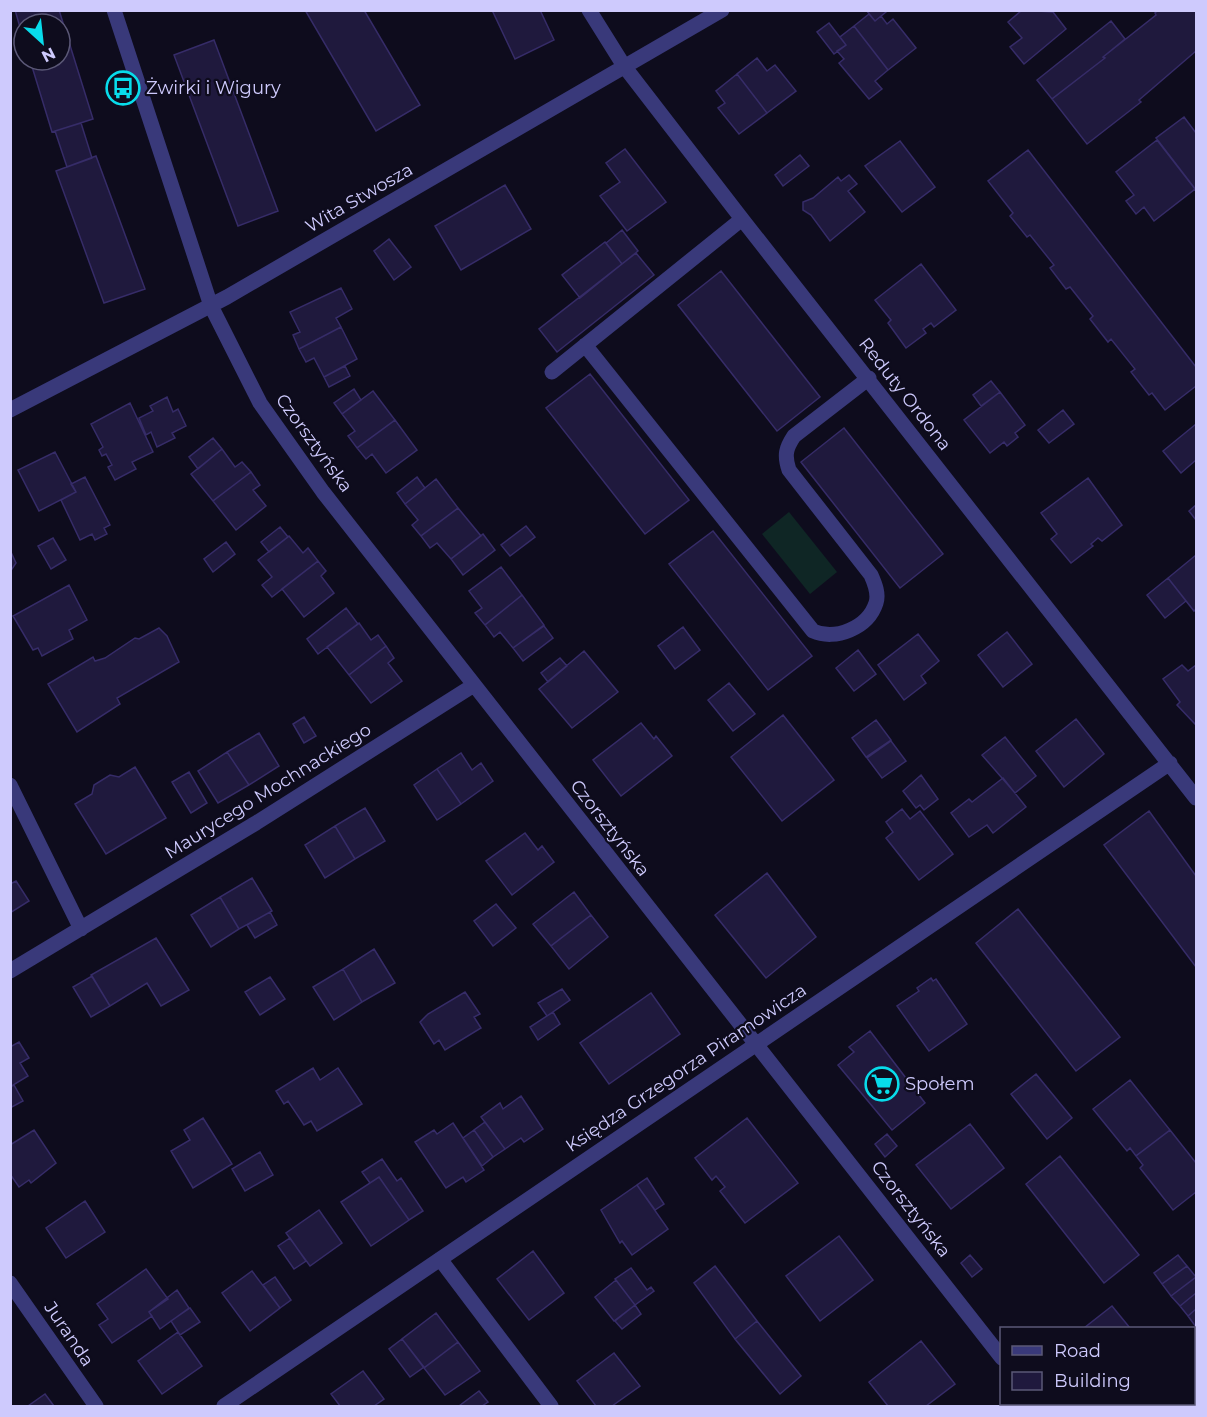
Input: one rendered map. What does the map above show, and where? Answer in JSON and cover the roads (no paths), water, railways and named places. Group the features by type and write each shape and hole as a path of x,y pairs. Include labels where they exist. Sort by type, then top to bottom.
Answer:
{"street":[{"path":"114,10 211,306"},
{"name":"Reduty Ordona","path":"589,10 624,66 742,219 1195,792"},
{"name":"Wita Stwosza","path":"10,410 211,306 722,10"},
{"path":"552,372 742,219"},
{"name":"Czorsztyńska","path":"211,306 248,382 277,429 323,492 1000,1355"},
{"path":"585,345 813,631 823,636 848,632 868,616 876,603 876,589 871,576 794,477 785,458 786,448 794,436 869,378"},
{"name":"Maurycego Mochnackiego","path":"10,971 474,685"},
{"name":"Księdza Grzegorza Piramowicza","path":"224,1407 1170,763"},
{"path":"10,785 81,929"},
{"path":"440,1259 552,1407"},
{"name":"Juranda","path":"10,1283 96,1407"}],"place":[{"name":"Żwirki i Wigury","path":"123,88"},
{"name":"Społem","path":"882,1084"}]}
